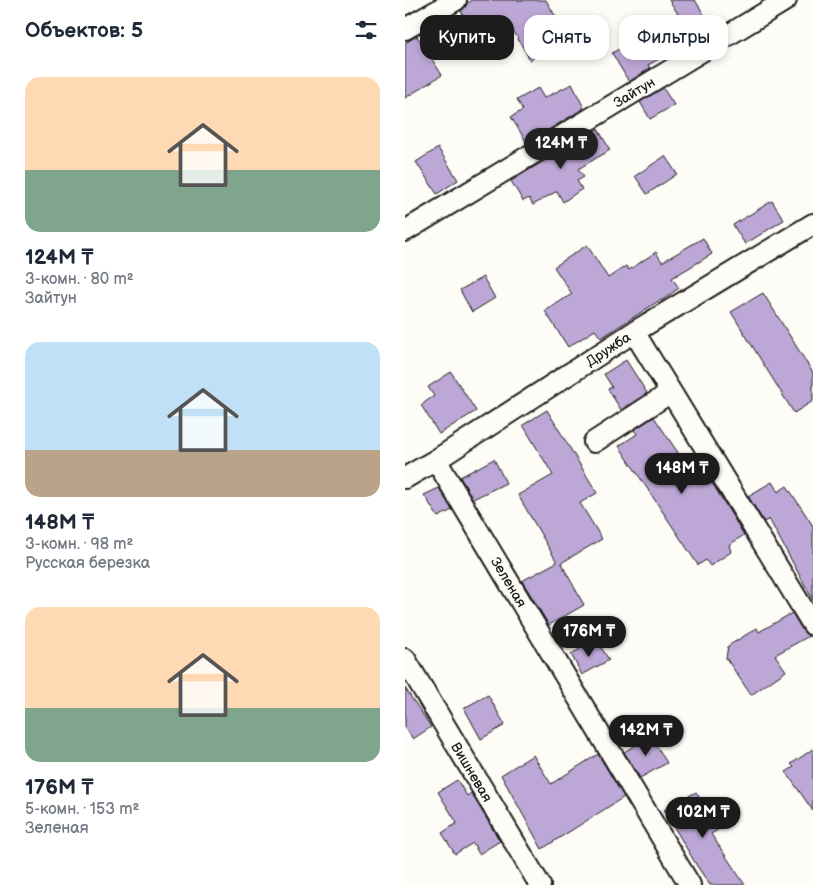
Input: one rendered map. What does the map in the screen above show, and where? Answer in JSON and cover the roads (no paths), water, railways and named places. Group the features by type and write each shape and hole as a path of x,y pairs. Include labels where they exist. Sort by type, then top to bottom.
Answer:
{"street":[{"path":"405,30 456,0"},
{"name":"Зайтун","path":"405,231 785,0"},
{"name":"Дружба","path":"405,478 634,332 813,224"},
{"path":"634,332 813,625"},
{"path":"594,442 671,392"},
{"name":"Зеленая","path":"436,460 690,885"},
{"name":"Вишневая","path":"405,659 540,885"}]}
